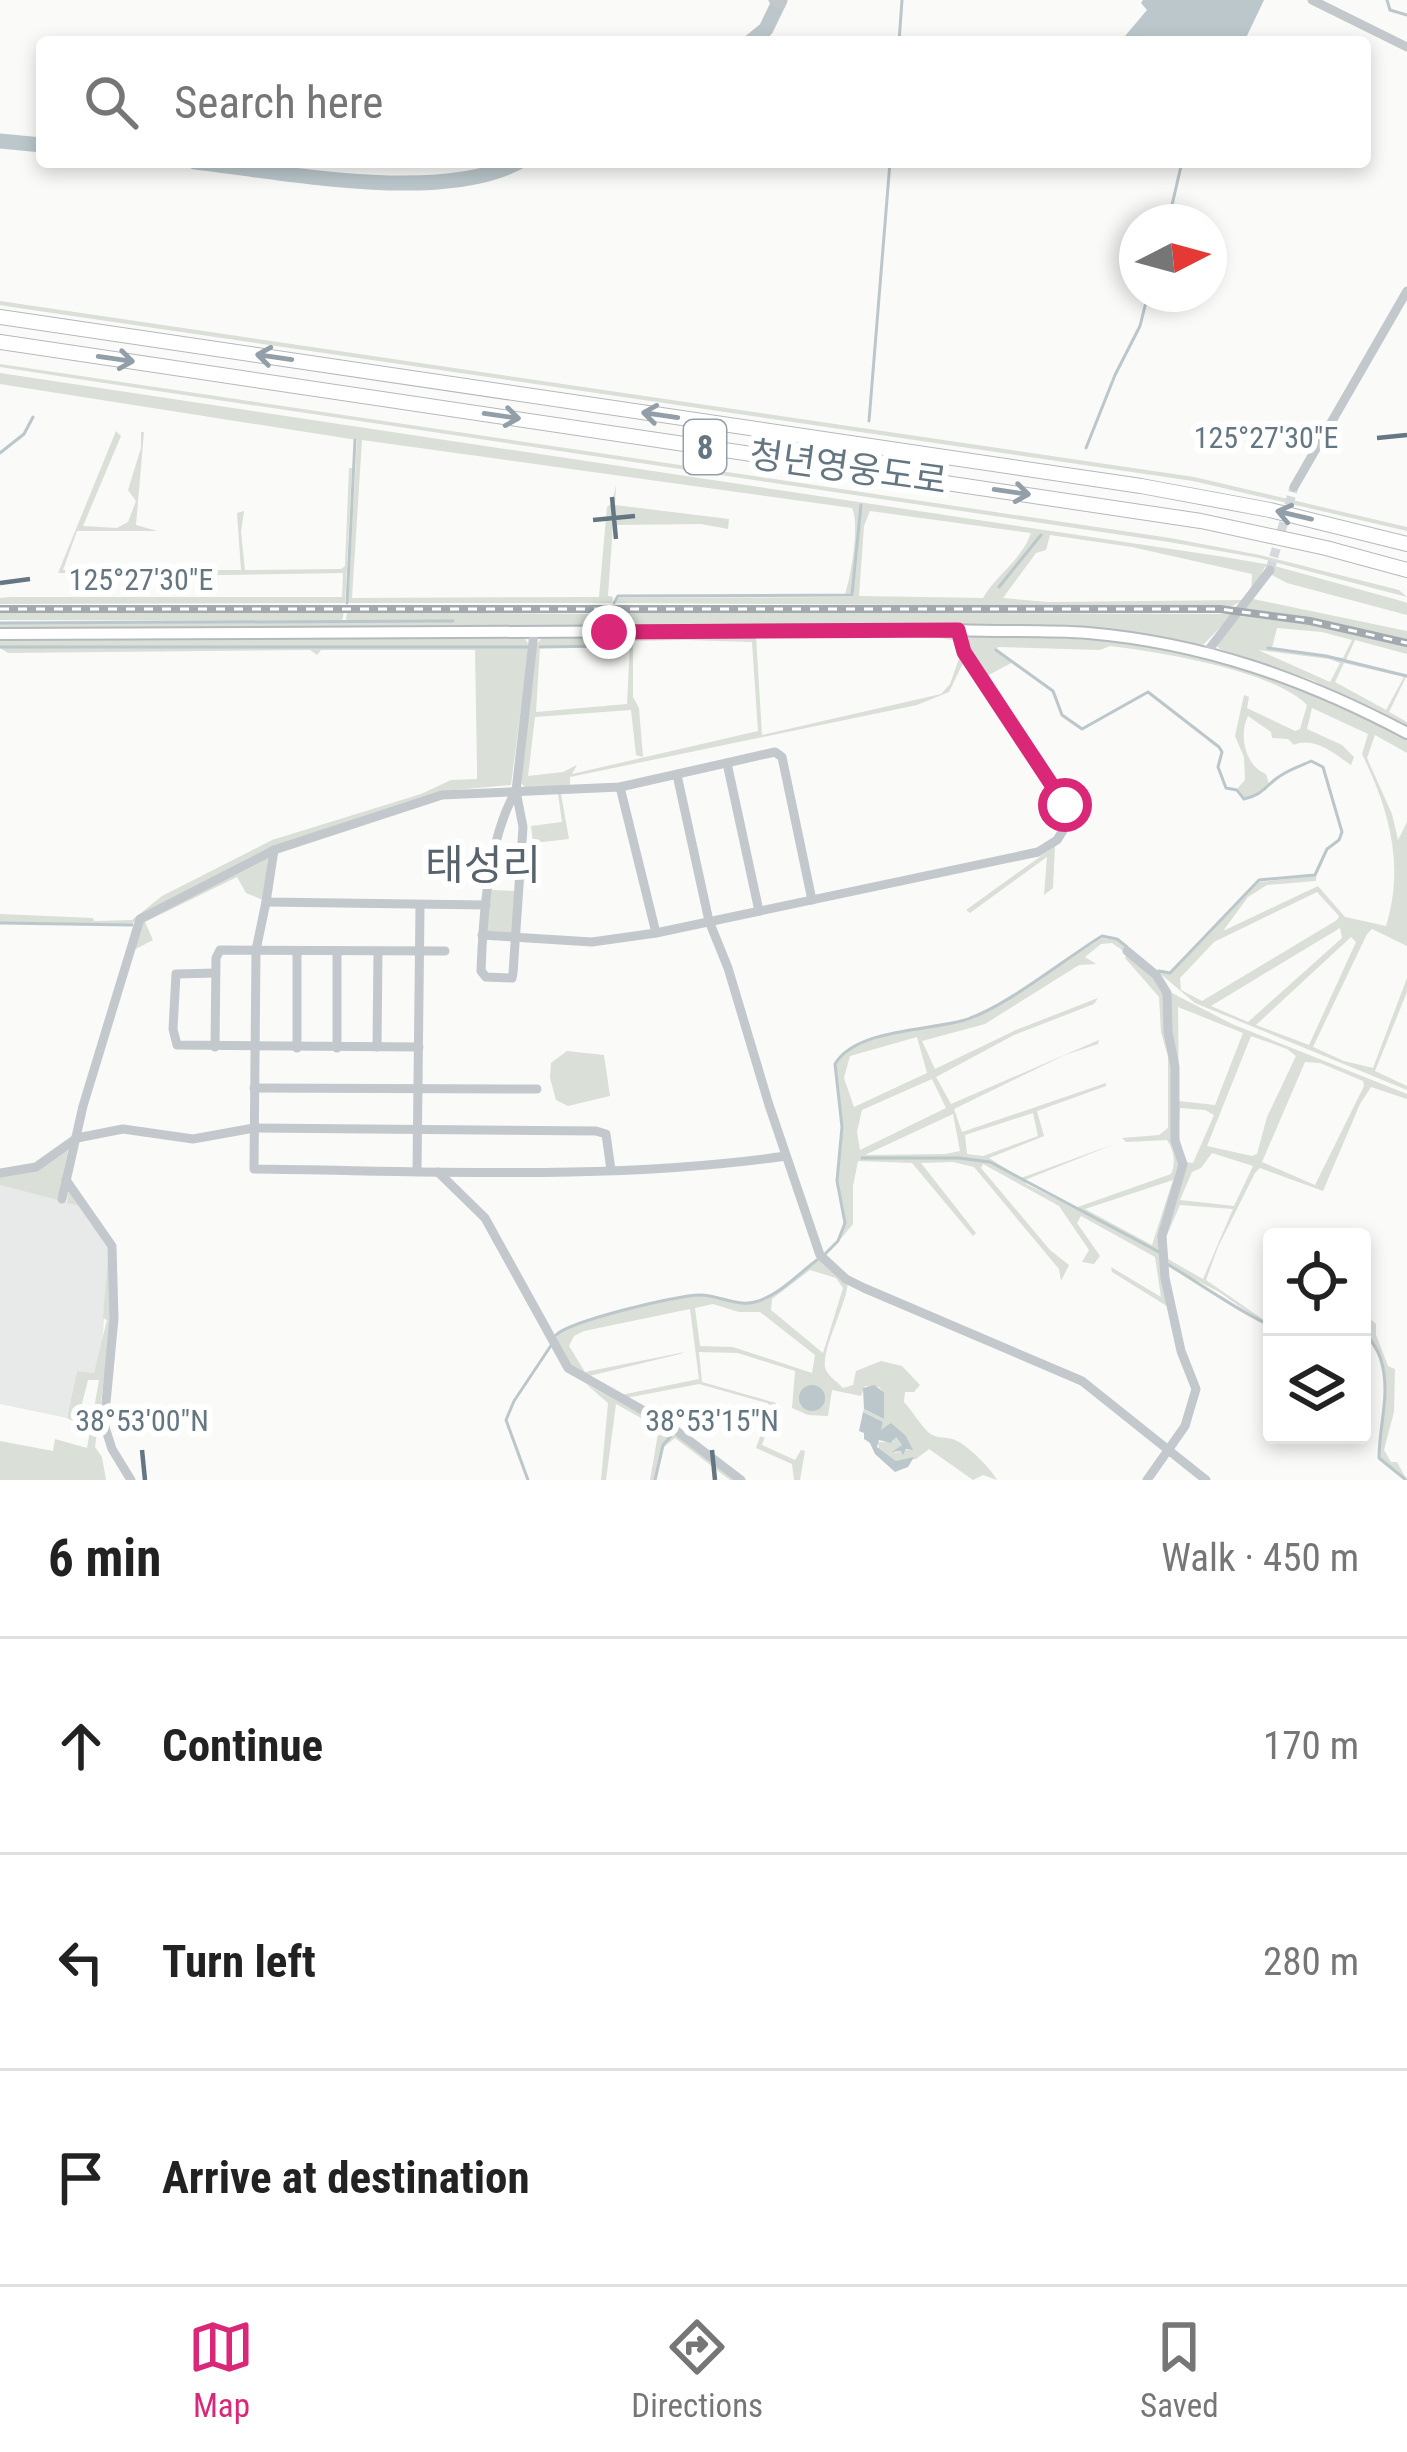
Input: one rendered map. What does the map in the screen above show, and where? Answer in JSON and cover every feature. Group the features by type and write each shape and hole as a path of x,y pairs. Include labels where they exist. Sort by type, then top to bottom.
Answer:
{"highway":[{"name":"청년영웅도로","path":"0,317 1163,490 1311,519 1407,544"},
{"name":"청년영웅도로","path":"0,342 1202,521 1407,570"}],"main road":[{"path":"0,634 1085,633 1207,652 1282,674 1407,733"}],"street":[{"path":"1312,0 1407,47"},
{"path":"1294,487 1407,291"},
{"path":"1207,652 1270,570"},
{"path":"482,935 592,943 1038,852 1067,828 1065,805 964,652 958,630"},
{"path":"516,791 505,810 486,905 481,971 486,977 512,978 523,827 516,791 534,633"},
{"path":"62,1199 82,1106 140,919 274,850 442,795 620,787 775,752 782,757 812,900"},
{"path":"727,764 759,910"},
{"path":"677,775 709,921 821,1256 864,1288 1082,1381 1206,1480"},
{"path":"620,787 656,933"},
{"path":"274,850 256,950 254,1169 611,1170 715,1166 786,1156"},
{"path":"266,902 486,905"},
{"path":"417,1171 420,907"},
{"path":"215,1047 215,973 220,950 445,951"},
{"path":"297,951 297,1048"},
{"path":"337,1048 338,951"},
{"path":"377,1047 378,951"},
{"path":"1127,951 1164,984 1167,993 1175,1067 1174,1142 1183,1164 1162,1236 1181,1352 1196,1389 1185,1426 1147,1480"},
{"path":"215,973 176,974 173,1029 177,1045 419,1047"},
{"path":"254,1088 537,1089"},
{"path":"0,1173 36,1167 77,1138 123,1129 193,1139 254,1128 603,1132 611,1170"},
{"path":"438,1171 485,1218 552,1344 578,1377 669,1425 741,1480"},
{"path":"66,1180 112,1246 113,1318 104,1424 130,1480"}],"shaded area":[{"path":"1264,0 1247,36 1125,36 1147,10 1141,3"},
{"path":"0,301 1194,477 1407,527 1407,531 1193,481 12,307"},
{"path":"0,364 1170,538 1260,555 1399,590 1407,597 1259,558 1169,542"},
{"path":"0,373 1218,556 1271,565 1398,600 1407,603 1407,615 1287,583 1272,575 1274,568 1265,567 1251,594 1252,574 1132,547 1050,535 1046,550 1036,553 1003,598 1048,602 1244,600 1230,607 616,603 619,598 853,597 862,506 853,586 851,594 845,595 855,538 852,508 362,440 352,598 599,597 607,507 616,485 615,505 729,519 728,529 701,524 613,525 608,596 613,597 612,603 348,603 357,440 0,384","holes":["870,511 1031,533 983,598 859,596 864,526"]},
{"path":"116,431 121,436 83,526 117,528 128,522 136,501 128,490 144,432 136,525 157,531 77,531 63,570 241,570 237,513 244,511 245,570 341,569 345,566 352,468 345,603 0,604 0,598 10,597 342,597 343,573 58,573"},
{"path":"1253,599 1407,631 1407,641 1245,610"},
{"path":"0,612 344,612 342,621 0,620"},
{"path":"347,612 613,614 613,628 0,629 0,624 454,622 346,620"},
{"path":"616,612 1233,614 1203,645 1125,633 616,627"},
{"path":"1240,616 1326,626 1407,646 1407,654 1355,640 1346,660 1407,675 1389,712 1407,722 1407,728 1312,680 1217,646","holes":["1277,628 1322,632 1352,640 1343,658 1272,648","1258,650 1340,663 1330,682","1344,663 1404,677 1386,710 1335,682"]},
{"path":"524,636 529,646 511,785 444,791 266,849 143,913 132,924 0,922 0,914 132,920 162,896 272,840 421,794 451,780 477,779 477,765 475,650 321,650 317,655 310,650 8,653 0,648 255,647 0,647 0,638"},
{"path":"543,636 612,636 602,646 540,646 536,712 627,704 630,644 614,643 616,637 756,636 762,735 941,694 960,656 953,640 927,636 953,637 964,661 949,692 917,705 570,777 570,787 525,787 521,783 536,645","holes":["633,641 752,642 758,731 572,774 577,765 563,772 528,776 535,717 631,710 636,755 643,757 639,708 633,697"]},
{"path":"969,636 1074,639 1177,650 1266,674 1407,738 1407,753 1375,735 1367,758 1398,840 1407,822 1407,946 1372,929 1367,934 1313,1047 1373,1068 1407,978 1407,992 1375,1071 1407,1090 1195,1003 1157,971 1170,974 1259,882 1316,876 1316,881 1267,885 1248,897 1223,931 1318,886 1345,917 1386,926 1394,859 1380,796 1362,754 1368,734 1312,708 1307,729 1342,745 1354,757 1351,765 1317,744 1294,745 1288,739 1272,738 1271,732 1248,716 1246,750 1269,784 1266,790 1245,798 1238,788 1245,780 1244,757 1235,736 1244,695 1249,697 1247,708 1295,731 1300,729 1307,705 1290,693 1214,665 1110,646 1100,650 998,647 996,651 1013,662 985,677 965,642","holes":["1317,892 1339,916 1337,920 1202,1001 1181,990 1180,978 1214,942","1340,928 1342,938 1248,1022 1211,1006","1351,937 1356,942 1309,1045 1256,1025"]},
{"path":"558,794 569,839 533,843 531,826 562,822"},
{"path":"1055,846 1053,888 1044,895 1047,857 970,913 966,910"},
{"path":"268,857 263,900 246,893 237,877 145,922 153,940 134,950 141,922"},
{"path":"491,890 517,891 514,935 486,932"},
{"path":"1102,938 1116,940 1127,949 1101,944 1085,957 1096,964 1079,965 985,1024 922,1041 935,1069 1098,998 1094,1004 1014,1035 936,1077 951,1104 1099,1040 954,1109 962,1132 1106,1083 1037,1111 1044,1136 989,1158 1021,1178 1117,1143 1025,1180 1075,1208 1171,1174 1174,1157 1167,1140 1126,1142 1122,1138 1159,1135 1168,1128 1168,1057 1159,997 1125,958 1128,953 1164,990 1181,1166 1159,1236 1170,1308 1112,1272 1111,1267 1161,1297 1155,1257 1081,1216 1077,1223 1100,1256 1094,1264 1082,1262 1089,1250 1059,1206 983,1164 981,1168 1050,1250 1069,1265 1061,1281 1059,1269 974,1167 953,1162 921,1163 976,1233 973,1236 912,1163 858,1161 853,1224 839,1241 846,1223 838,1181 843,1127 836,1064 860,1044 877,1038 981,1015","holes":["917,1037 927,1073 854,1107 844,1078 850,1056","932,1079 946,1108 860,1150 857,1132 862,1110","1033,1113 1038,1136 983,1156 967,1154 965,1135","953,1114 960,1151 865,1155","1173,1180 1152,1245 1085,1209"]},
{"path":"1168,991 1232,1024 1407,1094 1407,1099 1371,1087 1323,1191 1260,1168 1255,1173 1206,1280 1263,1323 1219,1292 1169,1266 1164,1237 1185,1166 1176,1139 1176,1069","holes":["1178,1007 1243,1033 1215,1105 1179,1101","1251,1036 1296,1056 1267,1117 1257,1154 1207,1146","1305,1062 1320,1063 1363,1081 1315,1185 1262,1162","1180,1108 1214,1115 1193,1163 1186,1162 1178,1134","1212,1153 1253,1166 1234,1206 1180,1200 1192,1172","1180,1205 1233,1209 1203,1279 1168,1259 1166,1237"]},
{"path":"567,1051 604,1055 610,1096 568,1106 556,1100 551,1063"},
{"path":"68,1150 58,1200 0,1185 0,1175 37,1170"},
{"path":"0,1185 81,1205 109,1244 102,1348 94,1373 77,1371 67,1418 0,1404"},
{"path":"69,1187 111,1246 112,1319 95,1447 106,1480 0,1480 0,1441 53,1451 55,1439 87,1448 99,1380 88,1380 77,1423 67,1418 77,1371 94,1373 107,1320 103,1318 109,1244 81,1206 67,1203"},
{"path":"819,1258 848,1282 825,1359 830,1376 843,1388 853,1385 856,1371 881,1361 902,1366 920,1385 914,1392 905,1392 904,1402 922,1425 931,1434 966,1447 997,1480 983,1475 973,1480 929,1449 916,1459 896,1461 879,1449 878,1442 893,1442 895,1436 902,1445 894,1453 912,1449 906,1436 881,1430 883,1422 863,1412 884,1419 884,1392 879,1387 865,1386 861,1396 832,1390 828,1416 808,1415 792,1408 795,1371 738,1353 699,1352 702,1382 776,1403 762,1445 795,1460 805,1451 800,1480 794,1480 792,1464 756,1448 771,1406 767,1403 699,1384 626,1398 621,1395 699,1379 690,1309 584,1331 569,1346 585,1372 685,1352 680,1354 589,1376 572,1368 554,1342 558,1332 569,1327 674,1300 704,1296 758,1302 783,1289","holes":["810,1270 836,1278 843,1288 823,1353 771,1310 772,1299","713,1304 760,1312 815,1355 812,1373 733,1347 700,1346 695,1308"]},
{"path":"1371,1319 1388,1366 1395,1369 1394,1412 1384,1450 1407,1480 1379,1458 1386,1399 1381,1356 1371,1337"},
{"path":"586,1384 670,1430 736,1480 675,1438 664,1447 656,1480 662,1444 654,1480 650,1480 659,1428 616,1404 606,1480 601,1480 608,1403"},
{"path":"812,1385 822,1388 822,1408 812,1411 802,1408 799,1398 802,1388"},
{"path":"874,1385 884,1392 884,1419 864,1409 863,1388"},
{"path":"863,1412 883,1422 881,1430 891,1423 906,1436 913,1450 906,1449 903,1455 892,1452 902,1445 896,1437 891,1443 879,1440 877,1447 896,1461 914,1457 908,1467 895,1472 875,1454 859,1431"}],"waterway":[{"path":"757,36 780,0"},
{"path":"899,36 902,0"},
{"path":"1387,0 1390,10 1407,15"},
{"path":"0,141 36,144"},
{"path":"243,168 405,183 447,181 502,168"},
{"path":"869,421 890,168"},
{"path":"1172,204 1181,168"},
{"path":"1086,448 1144,312"},
{"path":"0,453 24,434 33,417"},
{"path":"347,603 355,440"},
{"path":"614,603 618,596 852,595 861,505"},
{"path":"999,587 1041,535"},
{"path":"540,647 608,646 613,642 615,613"},
{"path":"0,623 453,621"},
{"path":"0,647 527,647"},
{"path":"1268,648 1326,656 1407,676"},
{"path":"996,650 1053,691 1062,715 1082,729 1148,692 1219,747 1218,767 1226,788 1237,790 1244,799 1311,761 1323,767 1342,832 1327,849 1315,875 1259,880 1170,973 1159,971"},
{"path":"0,923 132,925"},
{"path":"825,1254 838,1241 845,1223 837,1181 842,1127 835,1064 845,1053 875,1038 981,1014 1102,936 1127,947"},
{"path":"862,1158 990,1162 1159,1252"},
{"path":"556,1335 602,1316 688,1296 755,1302 780,1290 817,1260"},
{"path":"1167,1264 1263,1322"},
{"path":"1368,1336 1384,1372 1379,1458 1406,1480"},
{"path":"528,1480 506,1420 552,1344"},
{"path":"655,1480 663,1445 671,1436"}],"tunnel":[{"path":"1270,570 1294,487"}],"railway":[{"path":"0,609 1220,609 1310,621 1407,643"}],"district":[{"name":"태성리","path":"483,865"}],"route":[{"path":"609,632 958,630 964,652 1065,805"}]}
